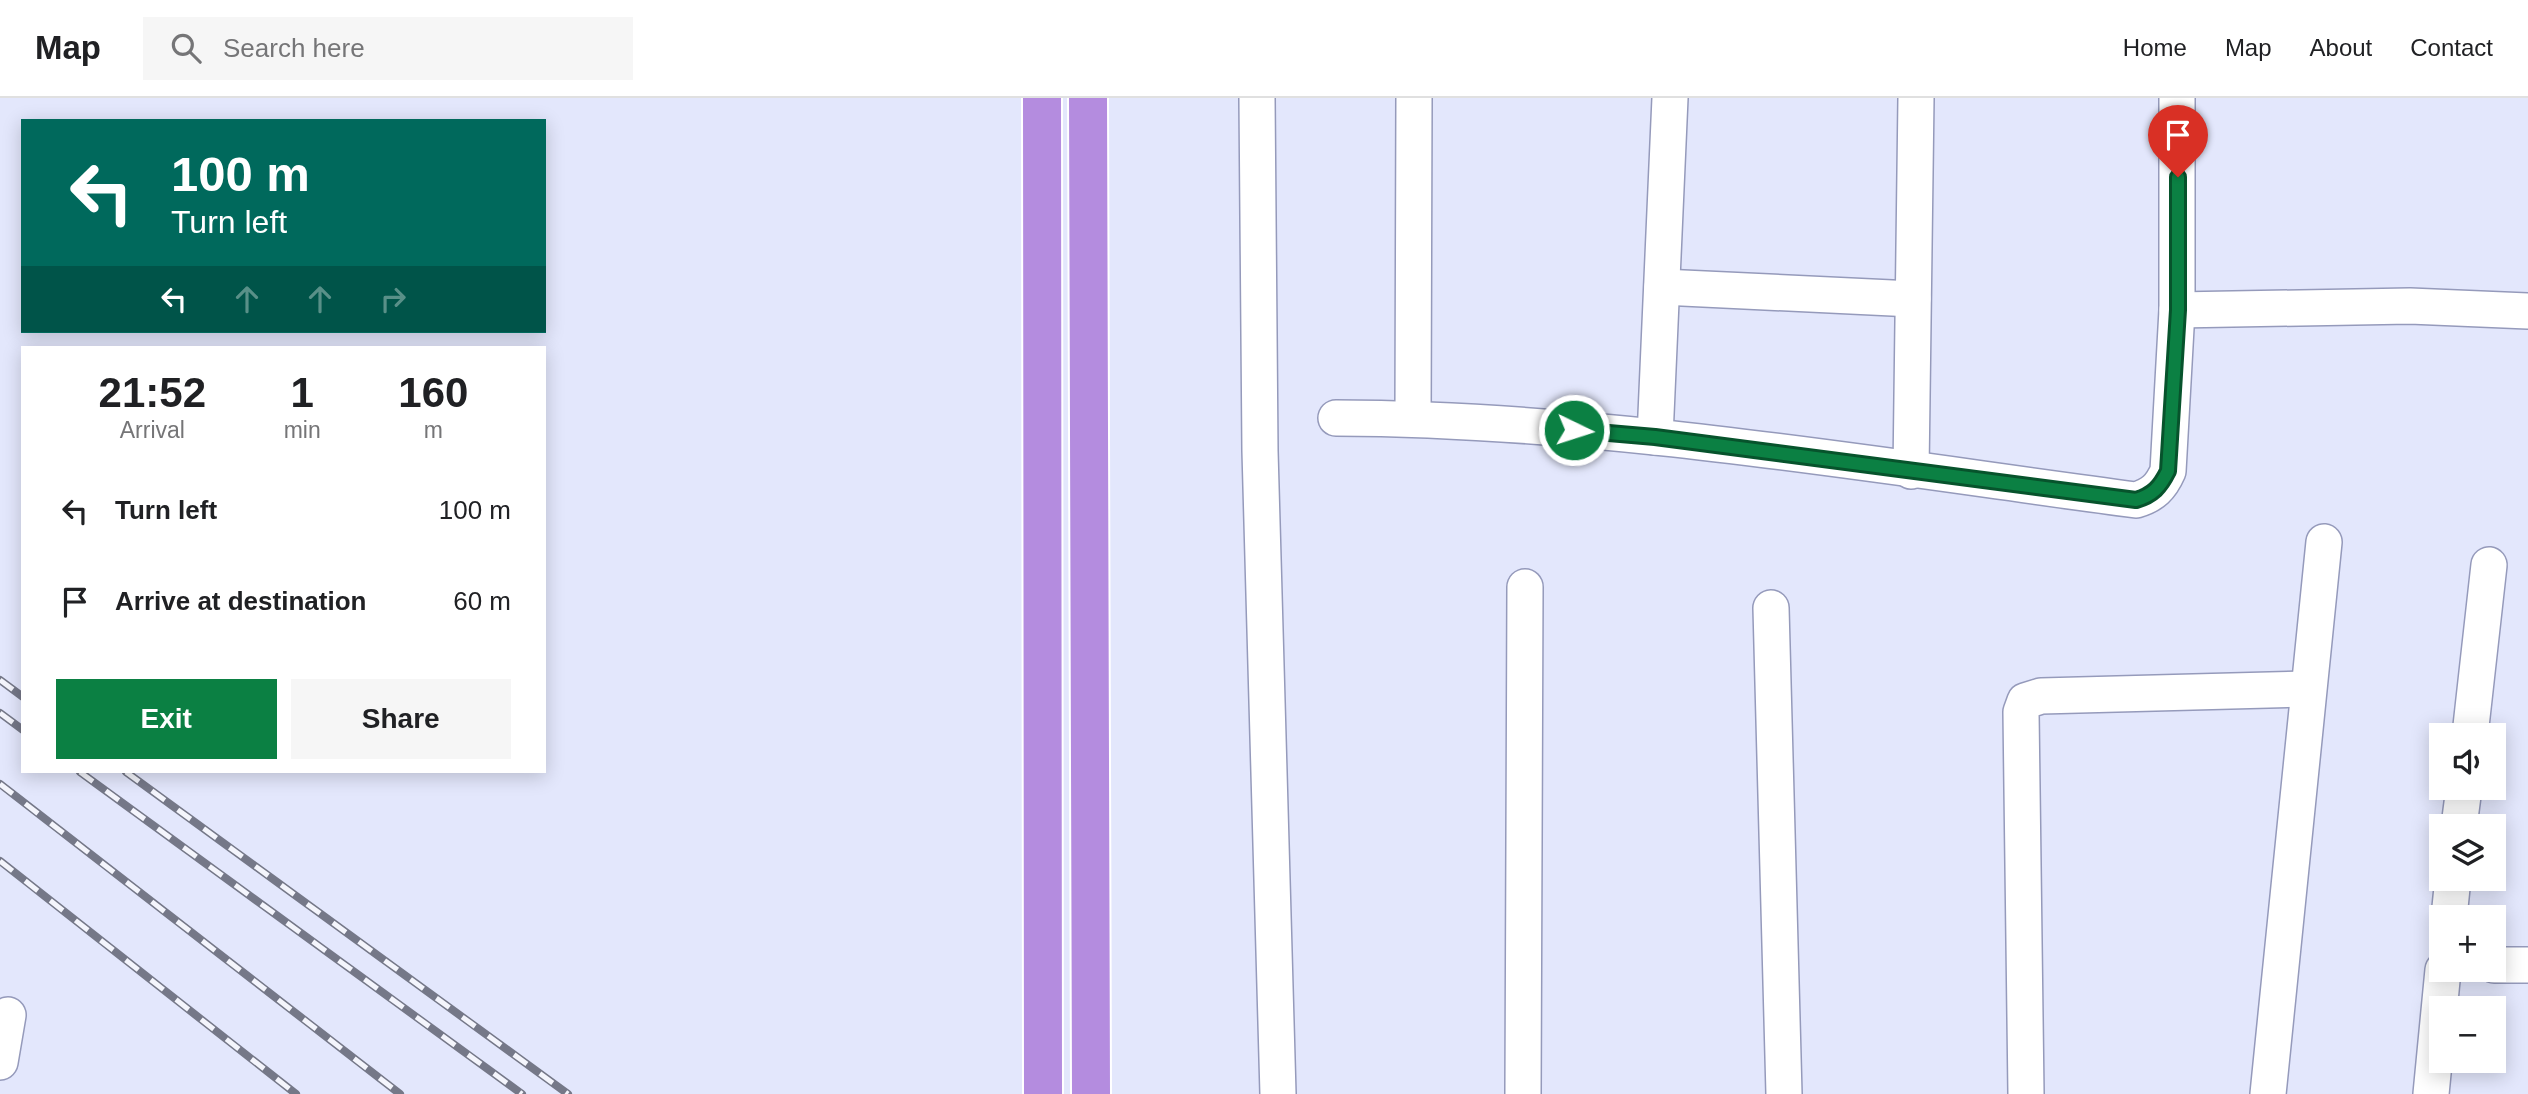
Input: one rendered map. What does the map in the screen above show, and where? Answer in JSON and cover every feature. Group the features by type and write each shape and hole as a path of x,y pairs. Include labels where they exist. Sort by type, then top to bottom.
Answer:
{"highway":[{"path":"1042,98 1043,1094"},
{"path":"1088,98 1091,1094"}],"street":[{"path":"1256,98 1260,451 1278,1094"},
{"path":"1413,418 1414,98"},
{"path":"1655,437 1670,98"},
{"path":"1911,471 1916,98"},
{"path":"1336,418 1413,418 1655,437 2136,500 2150,496 2161,485 2168,471 2178,310 2178,98"},
{"path":"1662,287 1913,299"},
{"path":"2178,310 2410,306 2528,311"},
{"path":"2268,1094 2324,542"},
{"path":"2471,723 2489,565"},
{"path":"1522,1094 1525,587"},
{"path":"1771,608 1784,1094"},
{"path":"2026,1094 2021,712 2025,701 2041,696 2307,689"},
{"path":"2506,965 2528,965"},
{"path":"2431,1094 2442,982"},
{"path":"0,1062 8,1015"}],"railway":[{"path":"0,680 21,696"},
{"path":"0,713 21,729"},
{"path":"81,773 522,1094"},
{"path":"127,773 568,1094"},
{"path":"0,784 400,1094"},
{"path":"0,861 296,1094"}],"route":[{"path":"1574,430 1655,437 2136,500 2150,496 2161,485 2168,471 2178,310 2178,177"}]}
